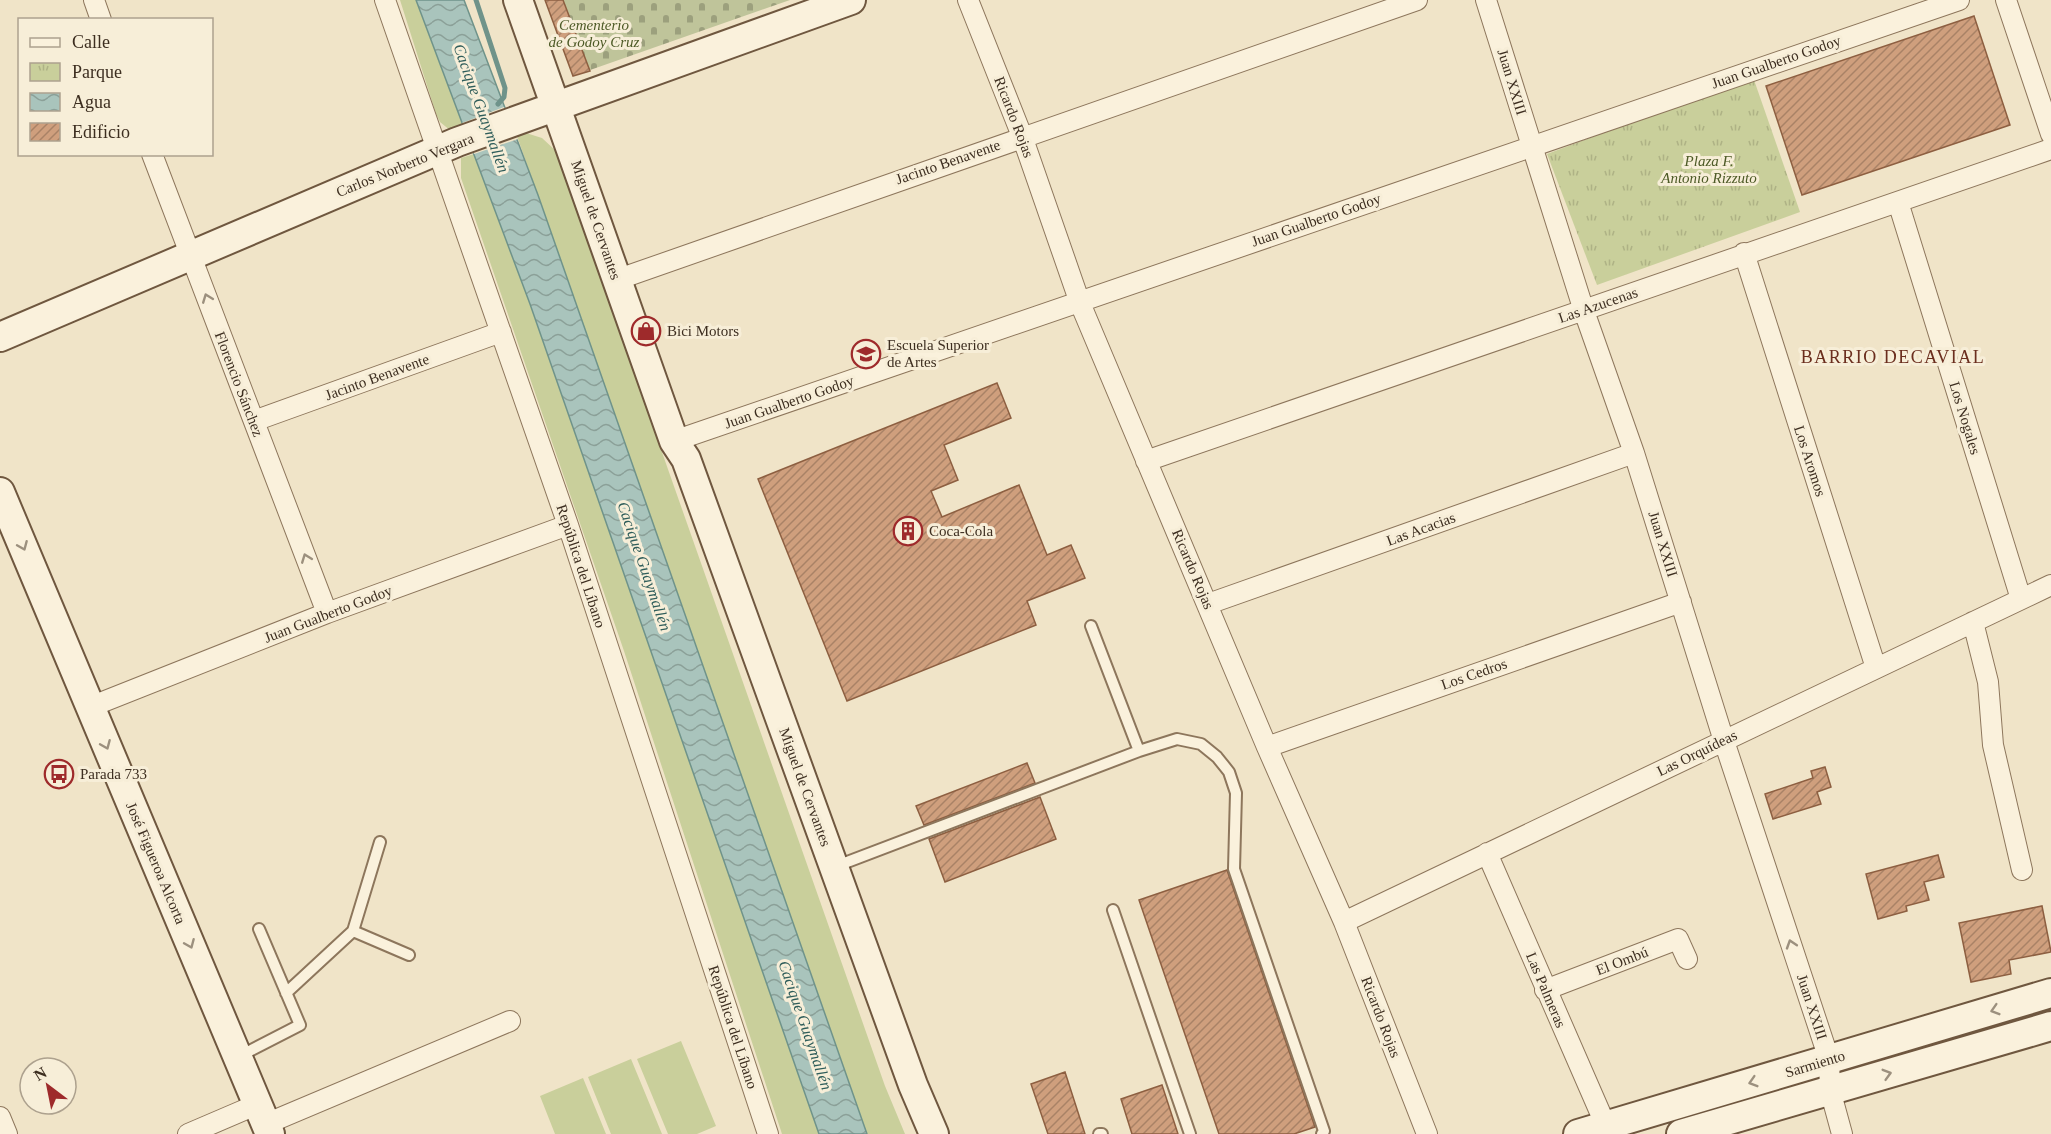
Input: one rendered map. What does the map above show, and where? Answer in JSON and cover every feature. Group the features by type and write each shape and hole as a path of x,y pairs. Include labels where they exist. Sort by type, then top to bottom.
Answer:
{"main road":[{"name":"Miguel de Cervantes","path":"518,0 674,441 686,459 913,1084 934,1134"},
{"name":"Carlos Norberto Vergara","path":"0,337 468,138 851,0"},
{"name":"Miguel de Cervantes","path":"674,441 674,463 902,1098 917,1134"},
{"name":"José Figueroa Alcorta","path":"0,492 265,1121"},
{"name":"Sarmiento","path":"1578,1134 2051,993"},
{"name":"Sarmiento","path":"1681,1134 1830,1090 2050,1032"}],"street":[{"path":"94,0 100,18"},
{"name":"República del Líbano","path":"385,0 568,525 768,1134"},
{"name":"Ricardo Rojas","path":"968,0 1022,136 1080,303 1267,747 1344,922 1427,1134"},
{"name":"Jacinto Benavente","path":"616,280 1022,136 1417,0"},
{"name":"Juan XXIII","path":"1486,0 1584,311 1634,453 1724,741 1829,1059 1830,1090 1842,1134"},
{"name":"Juan Gualberto Godoy","path":"674,441 1959,0"},
{"path":"2006,0 2051,134"},
{"name":"Las Azucenas","path":"1146,461 2051,149"},
{"name":"Florencio Sánchez","path":"153,156 327,613"},
{"name":"Los Nogales","path":"1898,202 2021,599"},
{"name":"Los Aromos","path":"1744,253 1876,668"},
{"name":"Jacinto Benavente","path":"254,421 501,332"},
{"name":"Las Acacias","path":"1208,604 1634,453"},
{"name":"Juan Gualberto Godoy","path":"90,707 327,613 568,525"},
{"name":"Las Orquídeas","path":"1344,922 2051,585"},
{"name":"Los Cedros","path":"1267,747 1681,602"},
{"path":"1972,622 1988,682 1993,746 2022,870"},
{"name":"Las Palmeras","path":"1487,853 1606,1126"},
{"name":"El Ombú","path":"1545,990 1678,939 1687,959"},
{"path":"188,1134 265,1121 510,1021"},
{"path":"0,1117 7,1134"}],"lane":[{"path":"1090,626 1139,751"},
{"path":"834,867 1139,751 1177,739 1201,744 1217,757 1229,772 1236,793 1233,869 1324,1131 1322,1134"},
{"path":"286,993 353,931 380,842"},
{"path":"1113,910 1190,1134"},
{"path":"238,1057 300,1025 259,929"},
{"path":"353,931 409,956"}],"green space":[{"path":"400,0 416,0 464,128 451,131 440,122 436,114"},
{"name":"Cementerio de Godoy Cruz","path":"545,0 790,0 573,76"},
{"name":"Plaza F. Antonio Rizzuto","path":"1753,77 1800,212 1597,285 1547,154"},
{"path":"526,133 542,138 556,151 885,1086 905,1134 867,1134 517,136"},
{"path":"474,154 530,304 819,1134 782,1134 624,651 461,178 461,158"},
{"path":"681,1041 716,1126 697,1134 668,1134 637,1059"},
{"path":"631,1059 662,1134 611,1134 588,1077"},
{"path":"583,1078 606,1134 555,1134 540,1096"}],"water":[{"name":"Cacique Guaymallén","path":"416,0 464,0 538,195 867,1134 819,1134 530,304"}],"pier":[{"path":"504,107 518,139 474,154 462,123"}],"building":[{"path":"545,0 563,0 590,71 573,76"},
{"path":"1974,16 2010,125 1802,195 1766,86"},
{"name":"Coca-Cola","path":"997,383 1011,418 944,445 958,480 931,491 942,517 1019,485 1047,555 1071,545 1085,578 1027,601 1036,625 847,701 758,479"},
{"path":"1027,763 1035,783 924,825 916,806"},
{"path":"1825,767 1831,787 1817,792 1821,804 1773,819 1765,794 1813,778 1811,771"},
{"path":"1040,797 1056,839 945,882 929,839"},
{"path":"1938,855 1944,877 1924,882 1929,900 1906,906 1907,911 1878,919 1866,874"},
{"path":"1227,870 1315,1127 1294,1134 1219,1134 1139,900"},
{"path":"2042,906 2051,952 2009,960 2011,974 1971,982 1959,923"},
{"path":"1065,1072 1085,1134 1048,1134 1031,1084"},
{"path":"1162,1085 1178,1134 1132,1134 1121,1099"}],"waterway":[{"name":"Cacique Guaymallén","path":"476,0 505,88 504,97 498,104"}],"place":[{"name":"Bici Motors","path":"646,331"},
{"name":"Escuela Superior de Artes","path":"866,354"},
{"name":"Coca-Cola","path":"908,531"},
{"name":"Parada 733","path":"59,774"}],"district":[{"name":"BARRIO DECAVIAL","path":"1893,357"}]}
